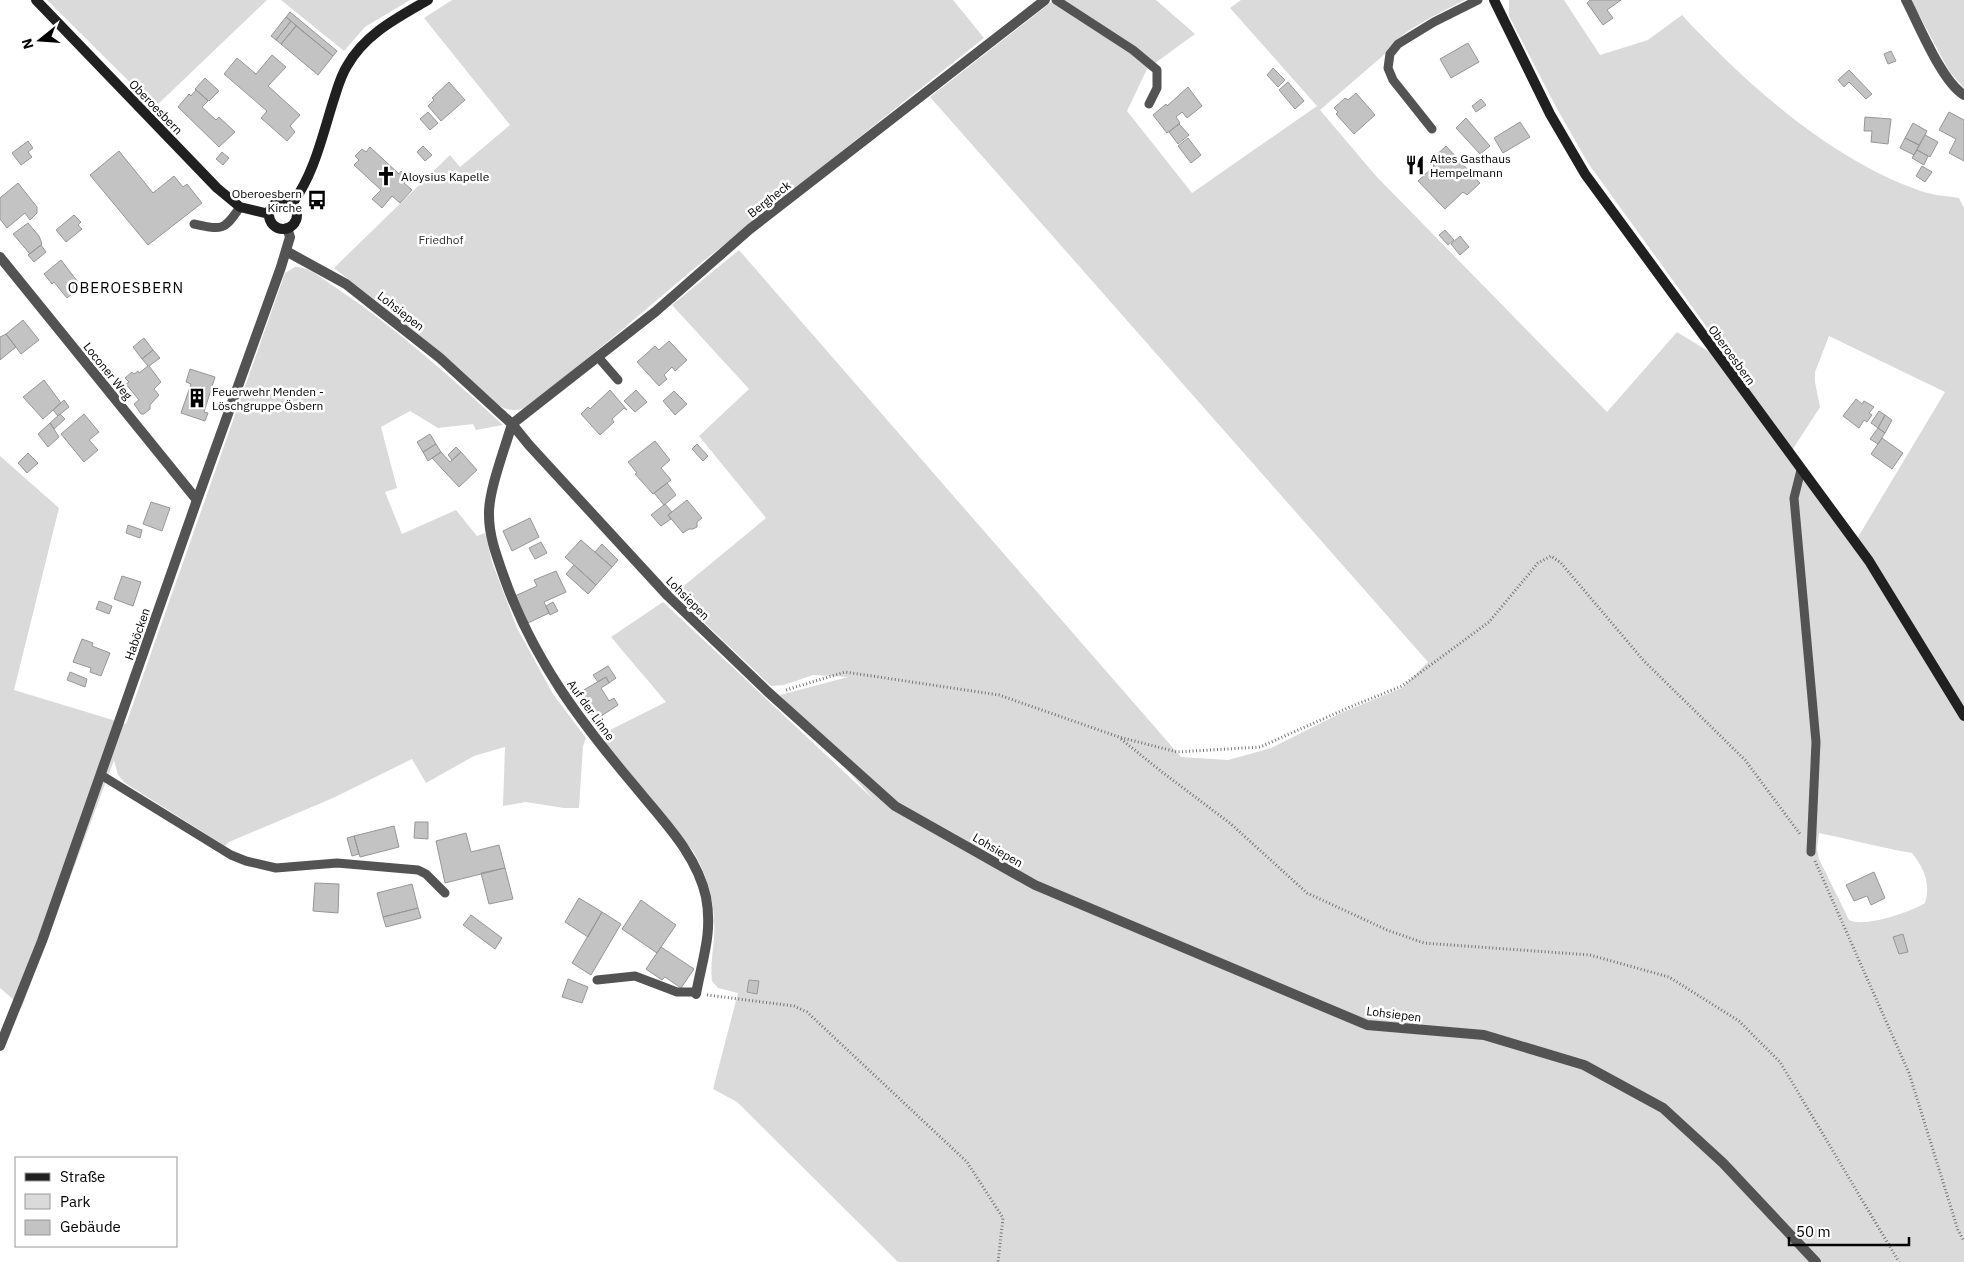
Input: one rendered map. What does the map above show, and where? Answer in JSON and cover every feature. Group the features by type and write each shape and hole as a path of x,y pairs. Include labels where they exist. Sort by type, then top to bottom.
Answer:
{"street":[{"name":"Oberoesbern","path":"36,0 217,188 240,207 269,214"},
{"path":"292,204 304,187 311,171 340,80 347,66 361,47 380,28 428,0"},
{"name":"Bergheck","path":"512,424 655,312 750,229 1045,0"},
{"name":"Oberoesbern","path":"1494,0 1550,114 1585,174 1869,561 1964,716"},
{"path":"1906,0 1945,77 1956,90 1964,95"},
{"path":"282,201 292,204 297,216 293,224 282,229 272,224 269,214 270,209 277,202 282,201"},
{"name":"Haböcken","path":"0,1046 42,941 196,500 286,251 290,237 287,228"},
{"name":"Lohsiepen","path":"286,251 346,284 440,358 512,424 529,445 668,596 768,692 895,806 1035,885 1367,1025 1484,1035 1584,1065 1664,1108 1723,1163 1816,1262"},
{"name":"Loconer Weg","path":"0,257 196,500"},
{"name":"Auf der Linne","path":"512,424 488,513 491,535 499,563 523,625 565,699 591,735 665,823 692,860 706,898 708,923 707,947 696,993"}],"lane":[{"path":"1056,0 1133,50 1157,70 1157,88 1149,104"},
{"path":"1432,128 1393,80 1388,68 1390,54 1398,44 1434,22 1478,0"},
{"path":"194,224 216,229 229,224 240,207"},
{"path":"598,357 618,380"},
{"path":"1801,470 1794,498 1816,742 1811,852"},
{"path":"101,775 231,855 246,861 276,868 337,863 418,870 426,874 445,893"},
{"path":"597,980 635,976 676,992 696,993"}],"path":[{"path":"768,692 787,690 844,672 999,695 1119,737 1177,752 1260,748 1350,707 1402,686 1488,622 1538,563 1551,556 1561,562 1644,661 1745,760 1801,834 1811,852 1909,1073 1958,1230 1964,1241"},
{"path":"1119,737 1231,824 1307,893 1387,930 1424,943 1590,955 1669,977 1739,1021 1780,1062 1899,1262"},
{"path":"696,993 794,1006 807,1012 967,1162 1003,1218 998,1262"}],"green space":[{"path":"47,0 267,0 155,107"},
{"path":"281,0 410,0 365,27 344,51"},
{"name":"Friedhof","path":"452,0 953,0 984,38 691,271 529,406 519,410 511,410 500,406 418,334 334,268 450,155 460,167 510,125 424,18"},
{"path":"1054,0 1156,0 1195,34 1147,69 1127,111 1192,193 1317,106 1230,8 1241,0 1465,0 1409,30 1391,45 1386,53 1320,110 1376,176 1607,412 1677,332 1737,369 1588,163 1556,107 1509,16 1509,0 1564,0 1600,55 1648,40 1682,15 1733,67 1761,92 1821,139 1885,176 1923,192 1959,198 1964,208 1964,1262 898,1262 737,1102 713,1089 738,993 718,988 712,981 714,915 707,882 699,861 693,851 605,744 608,731 666,702 611,637 663,602 874,800 780,695 848,677 813,675 784,685 771,686 674,594 766,518 699,436 749,389 672,305 739,250 1181,757 1228,760 1271,748 1341,713 1402,688 1428,662 930,97","holes":["1829,336 1945,392 1855,542 1791,452 1820,407 1815,372","1819,833 1912,853 1920,864 1927,883 1925,903 1909,911 1876,921 1856,922 1849,920 1819,859 1817,849"]},
{"path":"1911,0 1964,0 1964,88 1949,71"},
{"path":"295,267 305,268 315,273 377,317 503,425 476,430 473,424 438,428 410,411 381,427 397,488 385,492 402,534 456,510 477,536 485,533 492,562 517,628 553,694 586,738 583,746 579,808 564,808 526,802 503,806 505,747 474,756 426,783 412,759 333,798 229,842 225,846 125,783 118,775 114,760 22,1007 0,988 0,456 59,508 14,690 126,724 285,273"}],"building":[{"path":"1590,0 1621,0 1607,10 1613,18 1603,25 1587,3"},
{"path":"290,12 337,51 333,56 286,17"},
{"path":"286,17 291,21 276,40 271,36"},
{"path":"291,21 296,26 281,44 276,40"},
{"path":"296,26 333,56 318,75 281,44"},
{"path":"1468,43 1479,62 1451,78 1440,59"},
{"path":"1891,51 1896,61 1888,64 1884,54"},
{"path":"272,55 286,67 268,86 300,115 290,126 295,132 287,141 261,118 267,111 224,74 237,58 256,74"},
{"path":"1273,68 1285,80 1278,87 1267,75"},
{"path":"1849,70 1872,94 1866,99 1849,82 1844,87 1838,80"},
{"path":"205,78 219,91 209,101 195,89"},
{"path":"449,82 465,100 441,121 428,106 434,100 432,98"},
{"path":"1288,82 1304,101 1295,109 1279,90"},
{"path":"1188,87 1202,106 1187,118 1182,112 1176,117 1180,123 1167,133 1153,115 1166,104 1167,106"},
{"path":"196,90 208,101 202,107 216,120 219,117 235,132 219,147 178,107 189,94 191,96"},
{"path":"1356,93 1375,115 1354,134 1336,114 1338,112 1334,108 1345,98 1348,100"},
{"path":"1481,99 1486,105 1476,112 1472,106"},
{"path":"428,112 438,123 430,130 420,119"},
{"path":"1949,112 1964,120 1964,161 1949,153 1956,139 1939,130"},
{"path":"1865,117 1891,119 1888,144 1871,142 1872,131 1864,131"},
{"path":"1466,118 1490,146 1480,154 1456,128"},
{"path":"1520,122 1530,137 1503,153 1494,138"},
{"path":"1913,123 1927,131 1919,145 1905,138"},
{"path":"1179,124 1189,135 1178,144 1169,132"},
{"path":"1925,135 1938,142 1930,157 1917,150"},
{"path":"1188,138 1201,155 1191,163 1178,146"},
{"path":"1905,138 1919,145 1914,155 1900,148"},
{"path":"28,141 33,148 28,152 32,157 21,165 12,153"},
{"path":"423,146 432,155 425,161 417,152"},
{"path":"1446,146 1480,183 1467,195 1463,192 1445,209 1418,181 1434,166 1430,161"},
{"name":"Aloysius Kapelle","path":"370,147 399,174 401,171 409,179 404,183 412,190 400,203 392,196 382,208 372,199 381,190 354,165 359,160 355,156 362,149 366,152"},
{"path":"1917,150 1928,156 1924,165 1912,158"},
{"path":"119,151 153,193 174,176 183,187 187,184 202,203 148,245 90,175"},
{"path":"222,152 229,158 223,165 216,159"},
{"path":"1922,166 1932,172 1925,182 1916,176"},
{"path":"18,183 37,207 37,213 30,220 25,213 7,228 0,219 0,198"},
{"path":"74,215 81,222 78,225 82,229 66,242 56,230"},
{"path":"28,223 39,236 42,244 30,254 13,234"},
{"path":"1445,230 1454,240 1448,245 1439,235"},
{"path":"1460,236 1469,247 1460,255 1451,244"},
{"path":"41,245 46,252 34,262 28,255"},
{"path":"61,260 81,286 67,298 54,282 52,284 44,274"},
{"path":"23,320 39,340 21,354 6,334"},
{"path":"6,334 16,347 0,360 0,337"},
{"path":"144,338 153,350 142,359 133,347"},
{"path":"669,341 687,360 675,371 672,367 664,375 667,379 659,386 637,362 655,346 659,350"},
{"path":"153,350 160,358 149,366 161,382 154,389 159,395 150,405 150,409 141,414 134,404 139,400 126,384 129,382 125,378 132,372 134,374 138,371 139,373 148,366 142,359"},
{"name":"Feuerwehr Menden - Löschgruppe Ösbern","path":"190,369 215,377 204,412 208,413 205,421 181,413 191,384 186,382"},
{"path":"44,380 61,403 43,419 23,397"},
{"path":"610,390 627,410 624,408 612,419 614,422 600,435 581,414 588,407 590,409"},
{"path":"636,390 647,402 635,412 624,401"},
{"path":"674,391 687,404 675,415 663,401"},
{"path":"1856,399 1862,404 1864,401 1874,407 1869,413 1872,415 1867,422 1864,420 1859,428 1843,416"},
{"path":"64,400 69,407 58,416 53,410"},
{"path":"1879,411 1885,415 1878,428 1871,423"},
{"path":"60,414 65,419 54,429 50,423"},
{"path":"84,414 99,432 89,440 98,450 84,462 61,434"},
{"path":"1885,415 1892,420 1885,433 1878,428"},
{"path":"50,423 59,437 48,447 38,434"},
{"path":"1878,428 1885,433 1878,444 1870,439"},
{"path":"430,434 436,444 423,452 417,442"},
{"path":"1882,438 1903,453 1892,469 1871,454"},
{"path":"655,441 670,460 661,468 671,480 653,494 635,474 637,473 628,462"},
{"path":"436,444 441,452 428,461 423,452"},
{"path":"697,444 708,456 703,461 692,449"},
{"path":"456,447 461,452 452,460 448,455"},
{"path":"441,452 450,462 461,452 477,470 459,487 432,458"},
{"path":"28,453 38,463 27,473 18,463"},
{"path":"667,483 676,495 664,505 654,493"},
{"path":"687,500 702,518 697,522 697,527 683,533 668,515"},
{"path":"151,502 170,508 162,531 143,524"},
{"path":"665,504 672,512 668,515 671,519 661,526 651,515"},
{"path":"530,518 539,537 512,551 503,531"},
{"path":"128,525 142,530 140,538 126,533"},
{"path":"581,540 612,567 596,585 565,557"},
{"path":"541,542 547,553 535,559 529,548"},
{"path":"602,544 618,560 612,567 595,552"},
{"path":"574,565 596,585 588,594 566,574"},
{"path":"556,571 566,592 544,602 549,613 528,623 515,596 537,586 534,580"},
{"path":"122,576 141,582 133,606 114,599"},
{"path":"99,601 112,606 109,614 96,609"},
{"path":"553,602 558,611 550,615 546,606"},
{"path":"82,639 93,643 92,646 110,653 101,676 90,672 91,668 73,662"},
{"path":"608,666 616,678 609,683 606,677 598,682 593,675"},
{"path":"70,672 87,679 85,687 67,680"},
{"path":"606,677 609,683 601,688 609,701 614,698 618,705 595,720 589,710 592,708 582,691"},
{"path":"415,822 428,822 428,839 414,838"},
{"path":"394,826 399,847 360,857 354,836"},
{"path":"466,833 471,852 499,845 505,868 445,883 436,841"},
{"path":"354,836 359,854 352,856 347,838"},
{"path":"505,868 513,899 489,904 481,873"},
{"path":"1874,872 1885,898 1871,905 1867,896 1854,901 1846,885"},
{"path":"315,883 339,884 338,913 313,911"},
{"path":"412,884 418,908 383,917 377,893"},
{"path":"579,898 602,912 588,937 565,922"},
{"path":"641,900 676,925 657,953 622,929"},
{"path":"418,908 421,918 386,927 383,917"},
{"path":"602,912 621,924 591,975 572,963"},
{"path":"471,915 502,938 495,949 463,925"},
{"path":"1903,934 1908,952 1899,954 1893,937"},
{"path":"661,947 694,969 681,988 665,977 662,980 646,969"},
{"path":"568,979 588,987 582,1003 562,997"},
{"path":"749,980 759,981 757,994 747,992"}],"place":[{"name":"Altes Gasthaus Hempelmann","path":"1415,165"},
{"name":"Aloysius Kapelle","path":"386,176"},
{"name":"Oberoesbern Kirche","path":"317,200"},
{"name":"Feuerwehr Menden - Löschgruppe Ösbern","path":"197,398"}],"district":[{"name":"OBEROESBERN","path":"126,287"}]}
